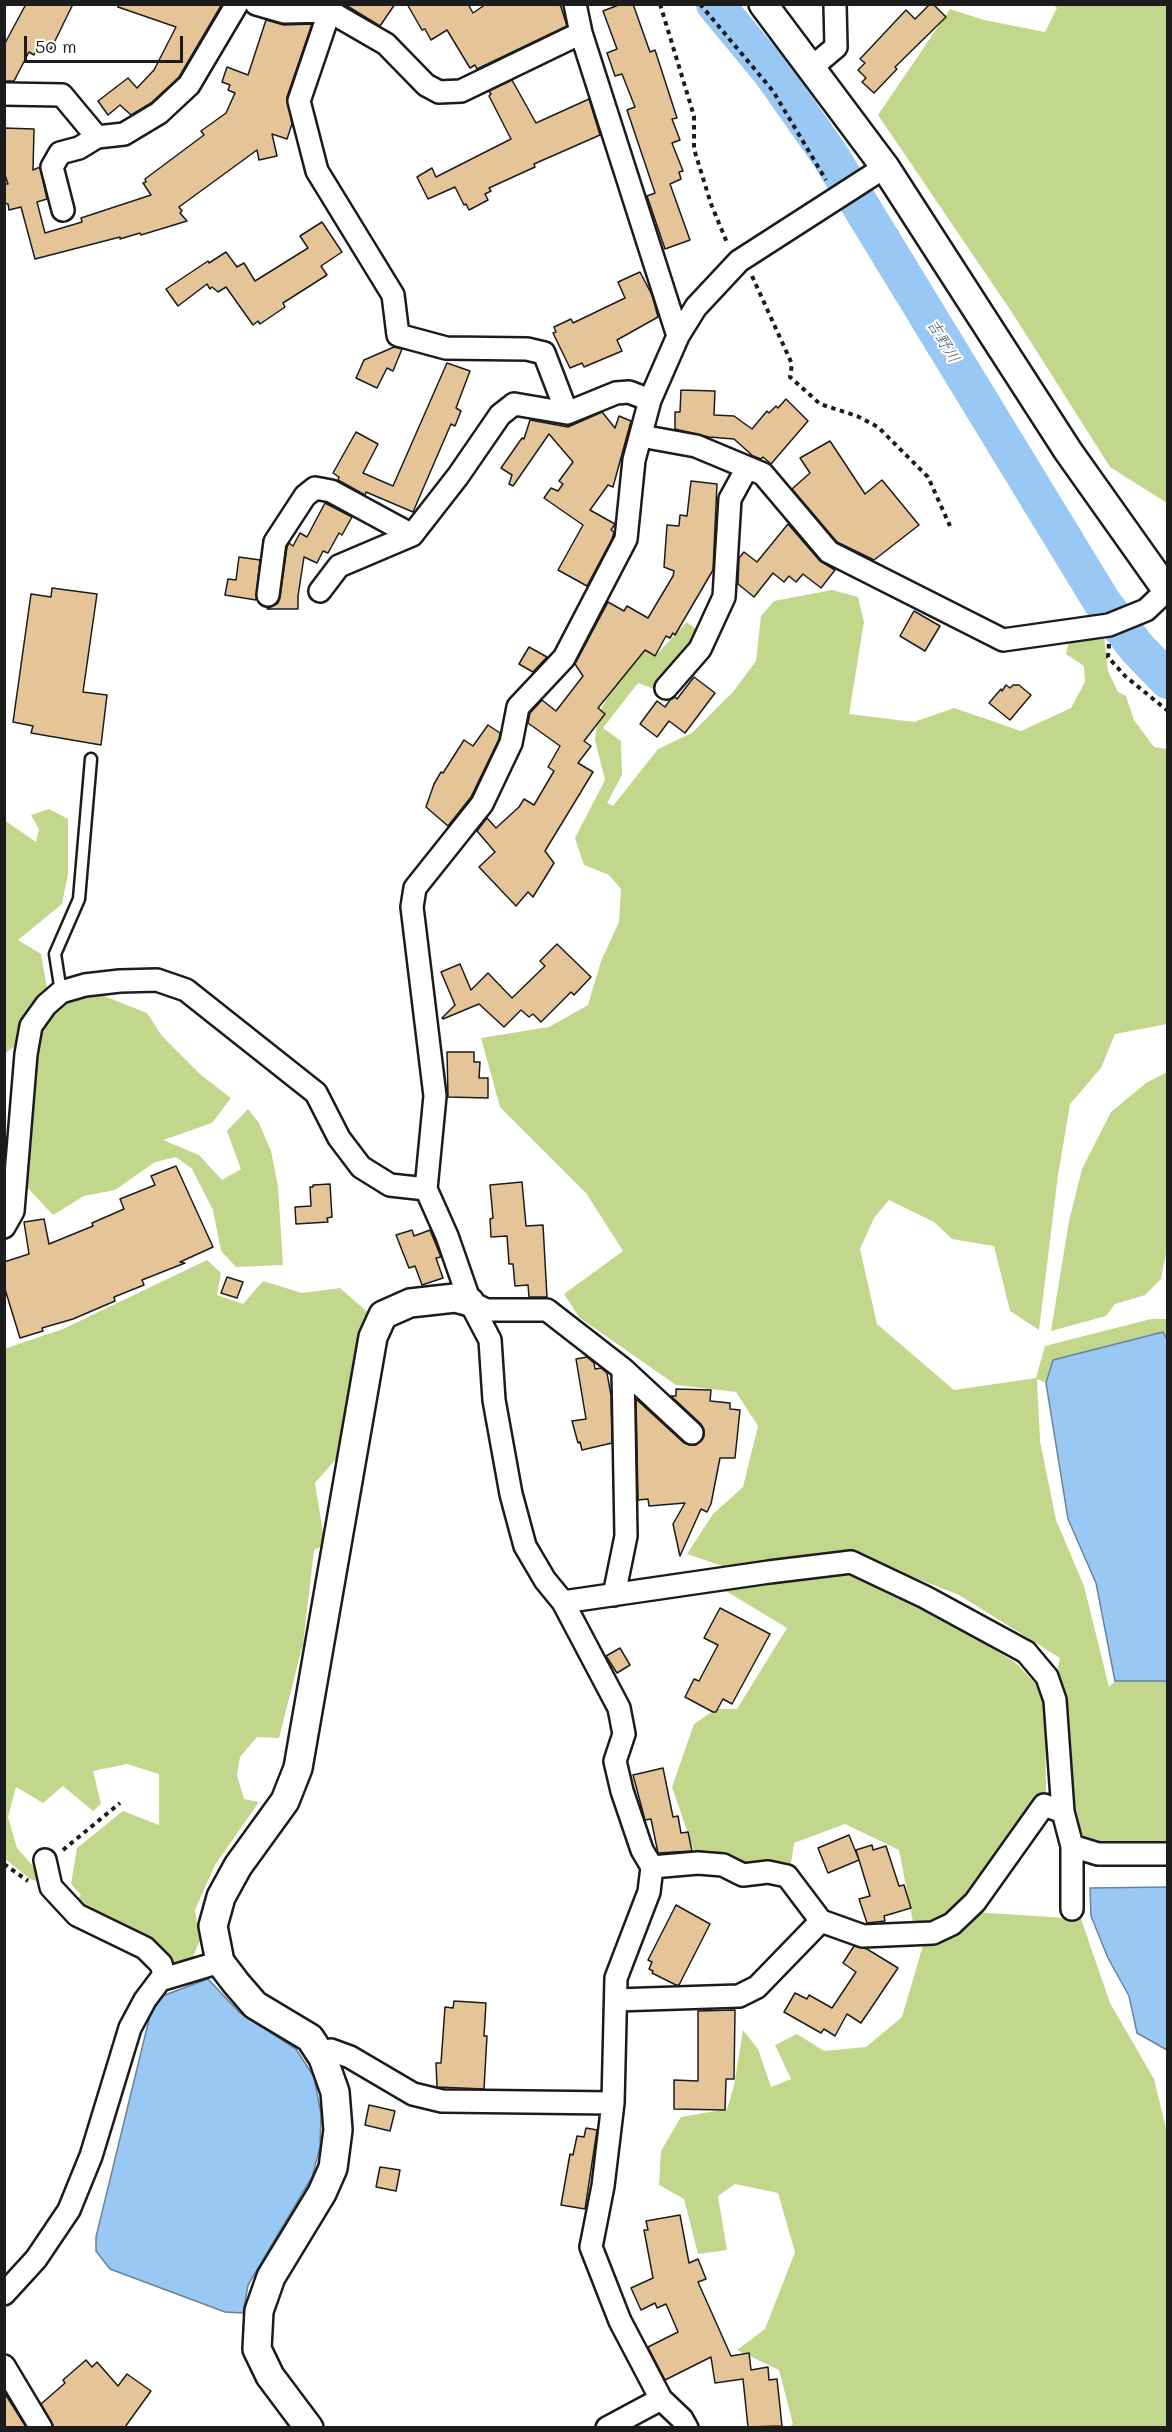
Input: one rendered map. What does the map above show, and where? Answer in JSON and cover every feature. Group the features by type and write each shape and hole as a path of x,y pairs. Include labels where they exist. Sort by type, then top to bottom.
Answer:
{"street":[{"path":"63,210 52,167 60,153 79,148 97,137 124,134 159,113 189,85 237,4"},
{"path":"256,4 284,12 331,8 386,44 426,85 439,92 461,91 581,33"},
{"path":"575,4 581,33 678,336"},
{"path":"641,436 696,446 763,474 829,552 1003,640 1109,625 1146,610 1167,591 1068,451 885,167 763,4"},
{"path":"811,68 836,47 835,4"},
{"path":"331,8 299,101 317,171 393,295 398,335 446,348 527,349 544,353 567,413"},
{"path":"4,94 62,95 97,137"},
{"path":"687,2427 661,2399 620,2321 591,2247 603,2186 613,2103 616,1978 649,1892 652,1867 642,1850 622,1791 615,1761 624,1734 619,1708 563,1602 545,1580 525,1546 511,1494 494,1400 490,1340 470,1302 447,1236 426,1190 435,1096 412,907 416,888 482,804 511,743 518,707 564,658 626,539 630,490 650,400 678,336 696,307 739,261 885,167"},
{"path":"320,591 339,566 412,535 458,476 500,415 514,405 567,413 616,393 629,392 650,400"},
{"path":"666,688 700,649 724,597 730,499 747,468"},
{"path":"268,595 275,542 305,496 315,488 331,491 412,535"},
{"path":"4,1227 13,1211 26,1054 31,1026 46,1005 61,992 85,985 120,981 157,980 186,990 316,1094 339,1138 361,1167 390,1185 426,1190"},
{"path":"309,2427 270,2376 257,2349 259,2311 271,2277 322,2193 333,2168 338,2130 335,2092 319,2052 309,2038 283,2020 255,2005 220,1962 213,1926 221,1897 238,1866 285,1801 298,1768 374,1337 383,1315 410,1303 455,1298 486,1310 547,1310 623,1369 692,1433"},
{"path":"614,1595 626,1536 623,1369"},
{"path":"563,1602 851,1562 925,1597 1026,1652 1047,1677 1055,1700 1063,1812 1072,1846 1072,1909"},
{"path":"652,1867 698,1863 723,1865 743,1875 768,1872 787,1876 821,1921 863,1936 933,1933 952,1924 975,1902 1044,1805 1063,1812"},
{"path":"1072,1846 1098,1854 1167,1854"},
{"path":"54,1855 51,1887 77,1915 145,1948 161,1964 165,1978"},
{"path":"616,2000 739,1996 757,1987 821,1921"},
{"path":"4,2294 36,2259 69,2210 91,2156 130,2028 145,2000 160,1980 220,1962"},
{"path":"319,2052 331,2050 350,2057 413,2094 442,2101 613,2103"},
{"path":"4,2366 41,2427"},
{"path":"608,2427 661,2399"}],"lane":[{"path":"61,992 55,954 79,899 91,759"}],"path":[{"path":"660,4 694,116 694,149 711,204 733,256 751,273 792,364 790,377 820,404 857,416 878,427 928,477 950,526"},
{"path":"700,4 773,91 837,199"},
{"path":"1109,625 1108,657 1125,676 1167,711"},
{"path":"54,1855 120,1803"}],"green space":[{"path":"1053,5 1167,5 1167,503 1110,467 1013,314 878,115 950,9 984,20 1045,32 1057,8"},
{"path":"832,590 858,597 864,622 849,714 914,722 954,708 1021,731 1071,708 1085,682 1084,666 1066,654 1070,637 1104,637 1108,671 1118,692 1126,696 1134,720 1154,747 1167,749 1167,1024 1115,1034 1101,1068 1070,1104 1058,1175 1039,1330 1010,1311 994,1246 952,1239 934,1222 889,1200 874,1218 860,1249 877,1324 954,1390 1036,1378 1045,1346 1151,1319 1167,1319 1167,1342 1163,1332 1053,1360 1046,1383 1037,1379 1040,1441 1056,1520 1084,1586 1109,1687 1115,1681 1167,1681 1167,1848 1101,1850 1086,1840 1072,1818 1056,1675 1060,1658 959,1595 849,1552 737,1571 687,1554 713,1514 743,1487 758,1426 736,1392 676,1385 580,1318 564,1294 623,1251 586,1193 500,1107 481,1038 549,1027 588,1005 601,961 619,922 621,889 609,875 584,865 575,838 605,780 595,740 598,714 638,646 654,657 687,622 701,633 679,665 654,689 638,683 603,728 621,741 622,775 607,803 613,806 658,749 692,733 733,692 756,661 761,616 774,601"},
{"path":"49,809 68,819 68,874 62,904 18,940 41,954 48,994 19,1044 5,1053 4,820 36,842 39,829 31,815"},
{"path":"94,992 147,1013 162,1036 201,1075 231,1098 212,1123 163,1140 199,1155 222,1180 241,1169 227,1131 248,1109 259,1123 271,1151 278,1186 283,1265 236,1267 221,1251 213,1210 192,1169 176,1157 155,1162 115,1190 84,1196 53,1215 26,1186 39,1034 53,1011 75,995"},
{"path":"1167,1072 1168,1243 1161,1279 1145,1295 1115,1304 1106,1316 1051,1331 1069,1221 1082,1169 1111,1112 1146,1083"},
{"path":"207,1260 221,1273 217,1295 243,1304 263,1281 302,1293 340,1288 372,1316 359,1381 346,1403 350,1443 315,1483 325,1545 314,1550 303,1644 279,1738 257,1737 240,1757 237,1775 244,1799 259,1802 215,1865 195,1910 200,1940 193,1957 181,1967 172,1967 173,1960 151,1943 74,1902 81,1895 71,1884 77,1848 123,1811 159,1825 159,1774 127,1764 93,1771 101,1804 93,1811 63,1786 43,1803 16,1787 8,1817 17,1848 33,1866 40,1882 30,1879 5,1859 4,1349 63,1329"},
{"path":"857,1572 905,1595 1016,1663 1045,1694 1046,1795 975,1894 950,1919 913,1922 899,1850 845,1824 794,1843 790,1870 744,1869 696,1857 672,1787 694,1724 716,1709 737,1709 787,1628 721,1588"},
{"path":"974,1912 1081,1919 1110,2003 1154,2079 1167,2132 1167,2427 788,2427 793,2424 779,2370 737,2350 765,2329 795,2252 778,2193 735,2184 718,2196 727,2250 698,2254 684,2199 659,2185 661,2151 681,2117 727,2109 734,2086 743,2030 758,2049 771,2087 791,2079 775,2045 797,2034 824,2051 866,2047 902,2017 924,1942"}],"water":[{"path":"1163,1332 1168,1342 1167,1681 1115,1681 1096,1583 1068,1519 1046,1383 1053,1360"},
{"path":"1168,1887 1167,2050 1137,2033 1129,1996 1108,1958 1091,1916 1090,1888"},
{"path":"208,1979 239,2012 296,2049 314,2077 321,2114 320,2147 312,2177 248,2285 243,2313 225,2312 110,2269 96,2251 96,2237 154,1999"}],"building":[{"path":"26,4 73,4 51,49 40,44 34,55 29,52 14,81 4,81 4,45"},
{"path":"118,4 222,4 179,77 151,103 131,115 120,105 108,115 98,101 128,78 137,88 154,70 176,27 118,7"},
{"path":"344,4 395,4 380,26"},
{"path":"407,4 468,4 473,13 486,4 560,4 567,26 477,69 475,65 470,68 447,30 431,40 425,29 422,30"},
{"path":"621,4 633,4 650,52 655,50 677,118 672,119 680,140 672,143 683,171 679,172 681,179 670,184 690,240 665,249 647,196 655,193 627,110 635,107 622,74 615,76 607,53 617,49 603,11"},
{"path":"930,4 933,4 946,17 895,67 897,69 874,93 862,82 866,78 858,70 865,63 860,59 906,10 915,19"},
{"path":"266,20 284,25 312,24 287,97 292,124 287,139 272,134 277,156 259,160 257,150 179,207 182,211 180,213 187,221 141,235 140,233 120,239 120,237 35,259 21,207 9,210 8,204 4,203 4,184 8,184 4,172 4,128 34,129 33,170 40,167 47,199 37,202 45,233 82,222 81,218 151,195 143,183 146,182 145,179 204,135 201,131 226,113 235,93 228,90 230,85 222,82 227,67 248,75"},
{"path":"512,80 536,123 589,99 600,135 534,164 535,167 489,188 491,191 485,194 488,200 469,210 455,187 428,199 417,177 432,168 436,177 511,139 489,96 491,94 489,91"},
{"path":"322,222 342,252 321,266 327,275 283,303 285,307 260,324 258,321 253,325 226,287 218,292 212,287 210,289 207,284 178,306 166,289 226,252 237,267 244,263 255,281 308,248 300,236"},
{"path":"640,272 652,295 658,317 617,340 622,351 584,367 582,363 570,368 553,333 556,332 554,327 571,319 573,323 625,298 618,282"},
{"path":"394,347 402,349 393,371 387,368 377,388 356,378 364,360"},
{"path":"447,363 470,371 456,408 461,411 455,426 451,424 413,512 366,492 365,495 338,480 339,477 333,473 356,432 378,444 363,473 393,486"},
{"path":"681,390 715,391 714,415 734,416 752,429 767,411 769,413 776,406 778,408 786,399 808,421 771,464 763,457 761,459 753,456 734,439 709,437 675,429 675,412 680,412"},
{"path":"602,412 615,428 619,416 631,421 613,487 608,485 590,510 615,524 611,530 614,532 612,539 587,586 558,570 583,525 544,498 551,488 558,491 563,484 559,481 573,462 549,434 513,486 509,484 512,475 501,468 522,438 524,439 530,420 568,427"},
{"path":"830,441 865,494 882,480 919,525 874,560 837,542 792,489 810,473 800,458"},
{"path":"691,481 717,484 713,570 675,635 673,633 670,638 666,636 655,656 645,650 598,708 605,714 584,741 591,746 578,763 593,772 545,851 554,863 533,897 528,892 516,906 479,867 495,852 477,831 487,818 496,828 519,807 524,799 534,805 554,771 548,767 560,746 528,723 530,713 542,700 556,711 583,676 575,664 608,602 624,611 627,606 648,618 673,576 674,571 664,567 667,525 679,526 680,515 687,516"},
{"path":"325,503 352,517 342,535 339,533 328,553 323,551 317,563 304,557 298,609 267,609 278,603 280,597 289,543 293,546 300,533 307,537"},
{"path":"788,524 820,561 835,570 821,588 803,574 796,582 789,576 784,582 773,573 754,597 738,584 739,558 744,552 757,562"},
{"path":"239,557 260,560 256,600 225,595 228,579 236,580"},
{"path":"52,588 97,594 83,692 107,695 101,745 31,733 33,726 13,722 31,594 51,597"},
{"path":"914,611 940,626 925,651 900,636"},
{"path":"529,647 547,657 533,672 519,664"},
{"path":"694,677 715,693 685,733 669,721 657,737 640,724 657,701 665,707 670,700 675,697 677,699"},
{"path":"1006,685 1010,688 1013,685 1019,685 1031,695 1010,720 989,703"},
{"path":"488,725 500,733 499,739 471,797 448,826 426,807 434,784 464,740 473,746"},
{"path":"557,944 591,977 574,995 571,992 541,1022 533,1014 529,1017 521,1010 504,1027 479,1004 442,1018 455,1005 441,972 460,964 471,990 488,973 512,998 545,966 540,961"},
{"path":"447,1052 474,1052 474,1062 480,1062 479,1078 488,1078 488,1098 448,1097"},
{"path":"176,1166 213,1247 180,1262 185,1263 142,1280 144,1285 114,1297 115,1301 73,1319 42,1328 43,1331 20,1338 4,1286 4,1262 29,1254 24,1222 44,1219 49,1244 93,1226 92,1223 124,1209 120,1199 155,1185 151,1176"},
{"path":"522,1182 526,1226 543,1225 547,1297 529,1297 528,1285 515,1286 513,1264 509,1264 507,1236 491,1237 490,1219 493,1218 490,1185"},
{"path":"330,1184 332,1217 327,1218 328,1222 296,1224 295,1207 311,1206 310,1187"},
{"path":"412,1230 414,1236 430,1230 441,1257 436,1258 443,1278 422,1285 415,1266 409,1268 396,1235"},
{"path":"227,1277 243,1282 237,1298 221,1293"},
{"path":"587,1357 594,1363 595,1369 601,1368 607,1373 611,1395 612,1443 582,1450 572,1421 586,1419 576,1359"},
{"path":"676,1389 711,1390 710,1401 730,1403 730,1409 740,1410 735,1458 720,1458 711,1504 707,1512 701,1509 680,1556 673,1524 685,1503 649,1506 648,1499 638,1500 636,1399 684,1443 696,1445 704,1436 701,1424 671,1396 676,1396"},
{"path":"720,1608 770,1634 732,1704 723,1699 716,1712 713,1712 685,1697 694,1679 699,1681 718,1645 704,1638"},
{"path":"620,1648 630,1665 617,1673 606,1656"},
{"path":"663,1768 673,1817 678,1816 681,1833 688,1832 692,1851 658,1853 651,1819 645,1820 633,1775"},
{"path":"849,1835 859,1860 828,1873 818,1848"},
{"path":"872,1845 873,1850 886,1846 899,1886 904,1885 911,1908 884,1916 885,1921 867,1923 859,1899 870,1896 856,1850"},
{"path":"676,1905 710,1924 679,1985 652,1973 653,1971 649,1969 652,1962 648,1960"},
{"path":"854,1946 867,1949 898,1968 861,2023 847,2014 835,2036 824,2029 821,2033 784,2012 795,1993 807,1999 809,1995 832,2008 856,1972 843,1963"},
{"path":"454,2001 486,2003 484,2089 437,2087 436,2063 441,2063 445,2007 453,2008"},
{"path":"735,2010 734,2079 726,2079 725,2110 674,2109 674,2080 698,2081 698,2011"},
{"path":"369,2105 395,2111 390,2131 365,2125"},
{"path":"586,2128 597,2130 585,2209 561,2205 570,2154 573,2155 577,2136 584,2137"},
{"path":"380,2167 400,2170 396,2191 376,2187"},
{"path":"680,2215 689,2263 698,2259 706,2279 698,2282 731,2356 749,2353 751,2370 768,2367 769,2380 777,2379 782,2426 748,2427 743,2379 715,2383 711,2357 665,2380 648,2347 678,2332 666,2304 657,2308 655,2303 641,2310 631,2288 653,2278 644,2230 648,2230 646,2221"},
{"path":"86,2360 92,2367 97,2362 118,2386 127,2374 151,2391 125,2427 54,2427 41,2404"},
{"path":"4,2392 26,2427 4,2427"}],"waterway":[{"name":"吉野川","path":"715,4 772,73 829,154 1102,602 1137,648 1168,680"}]}
